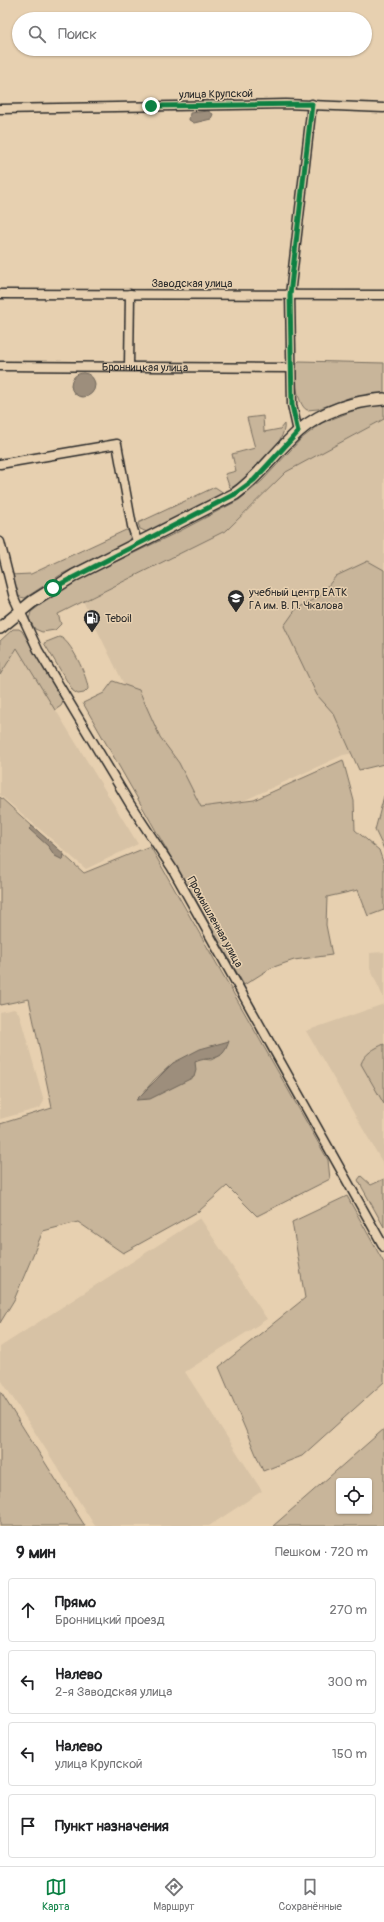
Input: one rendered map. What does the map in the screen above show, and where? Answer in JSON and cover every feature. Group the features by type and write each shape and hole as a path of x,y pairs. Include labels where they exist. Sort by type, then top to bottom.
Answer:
{"main road":[{"path":"0,628 53,588 235,494 257,476 298,432 315,420 340,408 359,402 384,399"}],"street":[{"name":"улица Крупской","path":"0,109 312,104 384,108"},
{"path":"298,432 292,405 290,295 312,104"},
{"name":"Заводская улица","path":"0,294 384,295"},
{"path":"129,366 130,294"},
{"name":"Бронницкая улица","path":"0,366 291,368"},
{"path":"0,464 117,444 132,526 138,544"},
{"name":"Промышленная улица","path":"0,542 9,584 38,650 130,804 172,868 384,1247"}],"shaded area":[{"path":"208,111 213,114 211,119 194,123 189,120 190,113"},
{"path":"299,361 384,363 384,393 351,397 318,409 307,410 298,396 295,374 297,363"},
{"path":"83,373 88,374 94,380 94,390 88,396 83,397 78,396 72,390 71,385 72,380 78,374"},
{"path":"384,405 384,419 286,472 227,530 58,614 61,624 55,630 42,632 35,629 29,619 31,612 47,600 80,579 180,531 239,500 262,481 301,439 322,423 360,408"},
{"path":"263,416 264,432 280,429 284,424 284,431 280,440 256,469 231,488 225,474 236,471 232,454 255,448 247,418"},
{"name":"учебный центр ЕАТК ГА им. В. П. Чкалова","path":"384,419 384,748 343,755 189,826 164,766 83,601 227,530 287,470"},
{"path":"215,487 224,493 147,532 140,529 138,523"},
{"path":"126,530 130,531 132,535 127,542 62,574 25,598 18,596 16,593 10,575 31,574"},
{"path":"368,561 384,570 384,764 359,770 334,714 317,695 284,626 296,609 319,597 336,576"},
{"path":"13,629 19,629 22,631 64,700 61,706 55,710 17,648 0,675 0,641"},
{"path":"59,637 68,644 78,659 85,676 88,689 84,693 78,694 73,691 44,643"},
{"path":"17,647 138,844 86,869 0,795 0,675"},
{"path":"113,681 139,690 160,737 179,763 201,807 254,800 343,760 354,801 355,830 379,850 384,865 384,910 368,916 358,890 327,897 326,925 332,955 294,960 271,968 244,985 83,703 104,693"},
{"path":"384,796 384,849 375,830"},
{"path":"0,797 84,873 150,846 328,1160 330,1179 257,1216 227,1186 199,1211 123,1253 78,1222 43,1231 14,1300 0,1323 0,1124 52,1108 29,999 0,1005","holes":["221,1055 211,1060 202,1059 194,1062 137,1100 154,1080 173,1063"]},
{"path":"32,826 64,854 63,860 55,856 48,846 29,829"},
{"path":"384,952 384,999 370,968 370,953"},
{"path":"384,1004 384,1165 306,1031"},
{"path":"14,1009 19,1013 44,1101 40,1108 0,1119 0,1012"},
{"path":"229,1041 223,1053 219,1056 195,1062 196,1070 194,1077 150,1099 136,1100 173,1063 200,1049"},
{"path":"384,1044 384,1104 361,1064 362,1060 367,1054"},
{"path":"361,1176 371,1185 384,1179 384,1227 358,1180"},
{"path":"347,1196 384,1263 384,1382 302,1456 263,1471 219,1367 305,1298 292,1222"},
{"path":"200,1218 267,1319 185,1372 262,1491 209,1526 95,1526 0,1378 0,1347"},
{"path":"0,1391 85,1526 0,1526"},
{"path":"384,1429 384,1526 273,1526"}],"place":[{"name":"учебный центр ЕАТК ГА им. В. П. Чкалова","path":"236,613"},
{"name":"Teboil","path":"92,633"}],"route":[{"path":"53,588 75,575 235,494 254,480 298,432 292,405 290,295 297,220 312,104 151,106"}]}
